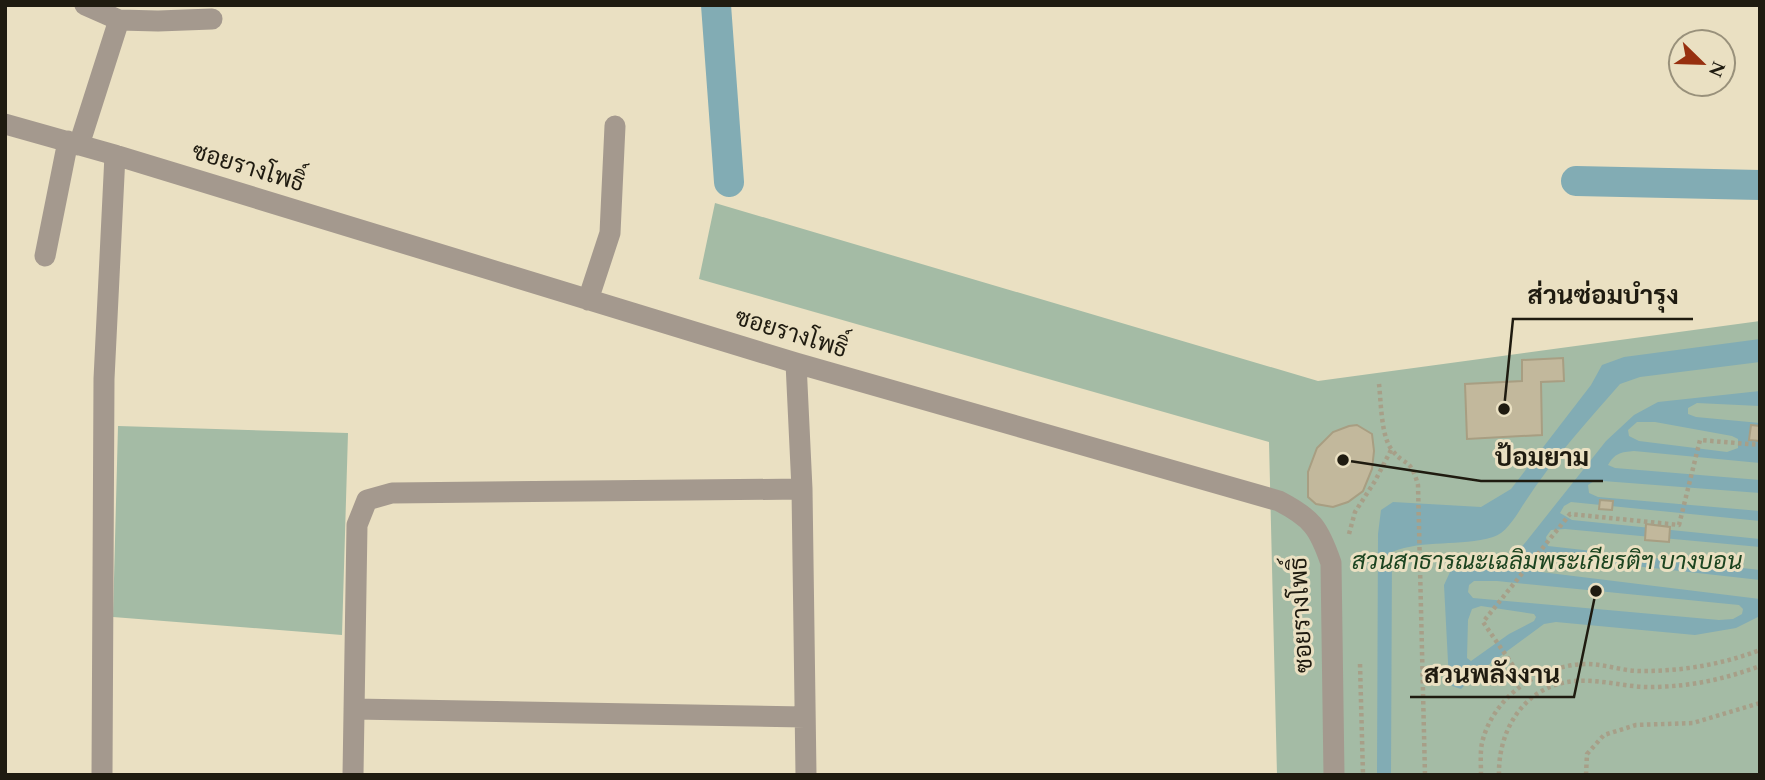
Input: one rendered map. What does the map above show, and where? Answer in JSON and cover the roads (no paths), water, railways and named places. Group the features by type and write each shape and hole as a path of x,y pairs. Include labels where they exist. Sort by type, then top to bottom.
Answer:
{"street":[{"path":"85,5 119,20 212,19"},
{"path":"45,256 73,143 119,20"},
{"name":"ซอยรางโพธิ์","path":"5,124 115,155 796,363 1279,500 1302,513 1321,534 1331,563 1334,775"},
{"path":"588,300 610,233 615,126"},
{"path":"102,775 104,379 115,155"},
{"path":"796,363 802,489 806,775"},
{"path":"353,775 357,525 367,500 392,493 802,489"},
{"path":"354,709 805,717"}],"water":[{"path":"1760,339 1760,362 1640,377 1620,384 1558,456 1511,522 1498,535 1468,542 1417,546 1392,552 1391,775 1377,775 1378,534 1381,510 1393,502 1481,507 1511,489 1591,385 1602,365 1624,357"},
{"path":"1760,391 1760,406 1697,403 1688,408 1688,414 1760,423 1760,463 1634,451 1619,454 1608,465 1615,468 1760,480 1760,493 1594,481 1588,485 1589,493 1598,497 1760,511 1760,521 1571,502 1564,506 1560,513 1572,520 1760,539 1760,547 1565,529 1551,530 1546,537 1548,546 1760,570 1760,580 1546,556 1530,556 1525,562 1533,571 1760,599 1760,616 1736,628 1695,635 1556,622 1544,624 1476,674 1461,689 1452,686 1449,681 1444,585 1450,572 1463,567 1509,563 1606,441 1634,415 1658,402","holes":["1637,422 1655,422 1732,436 1738,439 1738,448 1727,452 1639,441 1629,436 1628,430","1474,581 1497,581 1739,605 1743,609 1742,614 1733,619 1719,620 1473,598 1468,592 1469,585","1481,606 1534,614 1536,617 1534,621 1509,634 1471,661 1467,658 1468,620 1472,609"]}],"waterway":[{"path":"716,5 729,182"},
{"path":"1576,181 1760,185"}],"place":[{"name":"ส่วนซ่อมบำรุง","path":"1504,409"},
{"name":"ป้อมยาม","path":"1343,460"},
{"name":"สวนพลังงาน","path":"1596,591"}],"park label":[{"name":"สวนสาธารณะเฉลิมพระเกียรติฯ บางบอน","path":"1547,562"}]}
